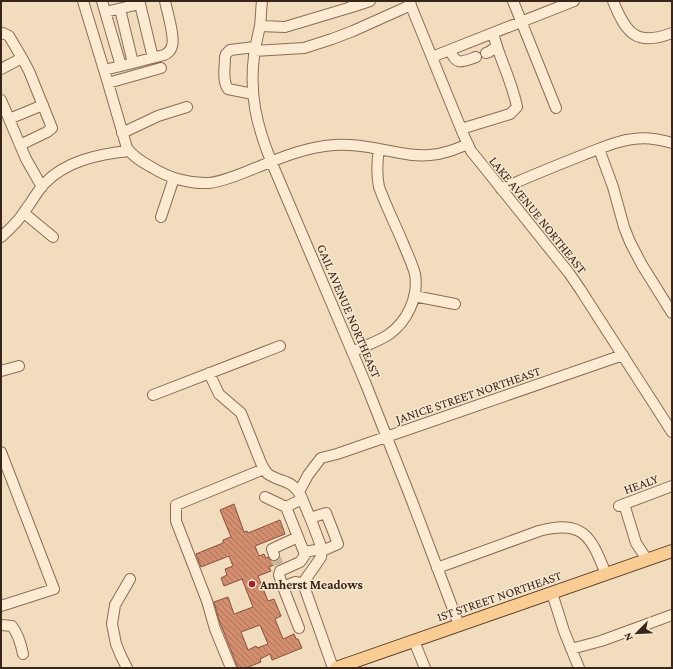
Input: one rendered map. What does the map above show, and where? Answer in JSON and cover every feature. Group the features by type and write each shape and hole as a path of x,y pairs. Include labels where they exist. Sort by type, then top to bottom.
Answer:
{"main road":[{"name":"1ST STREET NORTHEAST","path":"335,668 672,552"}],"street":[{"path":"83,1 129,152 158,171 174,178 192,182 208,183 236,176 272,161 311,148 327,146 362,146 408,154 430,155 454,150 468,144"},
{"path":"102,1 121,66"},
{"path":"104,70 154,58 167,54 170,51 173,38 165,1"},
{"name":"GAIL AVENUE NORTHEAST","path":"262,1 252,82 257,121 272,161 387,437 459,625"},
{"path":"260,26 285,27 354,4 370,1"},
{"path":"513,1 556,108"},
{"path":"432,57 574,1"},
{"path":"613,1 622,23 631,32 639,37 649,39 672,33"},
{"path":"253,94 228,89 226,87 224,81 225,57 230,50 304,48 354,31 410,3"},
{"name":"LAKE AVENUE NORTHEAST","path":"410,3 461,129 475,156 573,278 672,432"},
{"path":"105,12 140,4 154,58"},
{"path":"120,9 134,63"},
{"path":"1,34 3,33 9,36 22,58 52,128 20,145"},
{"path":"461,129 510,114 517,107 514,93 496,47 493,33"},
{"path":"486,53 496,47"},
{"path":"450,50 455,60 460,61 476,57"},
{"path":"1,69 22,58"},
{"path":"108,83 161,68"},
{"path":"1,100 26,159 42,187"},
{"path":"9,119 43,105"},
{"path":"122,133 158,116 187,107"},
{"path":"501,189 622,141 639,138 672,143"},
{"path":"352,352 380,340 392,332 404,320 414,296 415,280 412,264 379,187 377,166 379,149"},
{"path":"599,149 613,187 624,227 630,242 672,313"},
{"path":"1,237 24,213 42,187 58,172 74,164 99,156 129,152"},
{"path":"161,217 174,178"},
{"path":"24,213 53,237"},
{"path":"414,296 455,304"},
{"path":"153,395 280,346"},
{"name":"JANICE STREET NORTHEAST","path":"301,495 308,475 321,458 387,437 623,355"},
{"path":"1,371 19,366"},
{"path":"209,373 219,394 242,413 264,470 268,474 292,485 301,495 322,550 318,563 305,580 306,591 335,668"},
{"path":"1,452 54,589 1,606"},
{"path":"231,668 215,629 207,601 176,521 176,505 264,470"},
{"name":"HEALY","path":"646,560 636,543 621,505 672,486"},
{"path":"286,507 301,495"},
{"path":"265,497 286,507 305,555 300,562 277,563"},
{"path":"304,552 322,550 338,544 326,512 310,518"},
{"path":"437,568 539,531 553,527 563,527 578,530 589,539 606,574"},
{"path":"298,537 272,549 279,575 299,628"},
{"path":"127,668 116,644 112,624 115,605 130,579"},
{"path":"283,586 295,582 305,584"},
{"path":"552,593 564,631 579,668"},
{"path":"571,649 601,641 672,615"},
{"path":"654,622 672,623"},
{"path":"1,625 12,626 17,632 23,654"},
{"path":"414,641 425,668"}],"building":[{"name":"Amherst Meadows","path":"234,504 244,532 247,531 248,533 280,520 285,534 255,546 259,556 264,554 266,558 268,557 273,561 276,561 280,557 282,562 269,567 271,571 258,576 268,601 274,599 281,616 275,619 283,639 294,634 302,648 272,660 270,654 260,659 261,662 246,668 238,668 219,620 214,602 228,597 234,614 253,607 242,579 224,586 221,578 227,575 225,569 233,566 229,556 201,567 196,554 223,543 223,540 231,537 220,510","holes":["260,625 268,644 257,648 256,646 248,650 241,632"]}],"tunnel":[{"path":"274,555 278,564"}],"place":[{"name":"Amherst Meadows","path":"252,584"}]}
